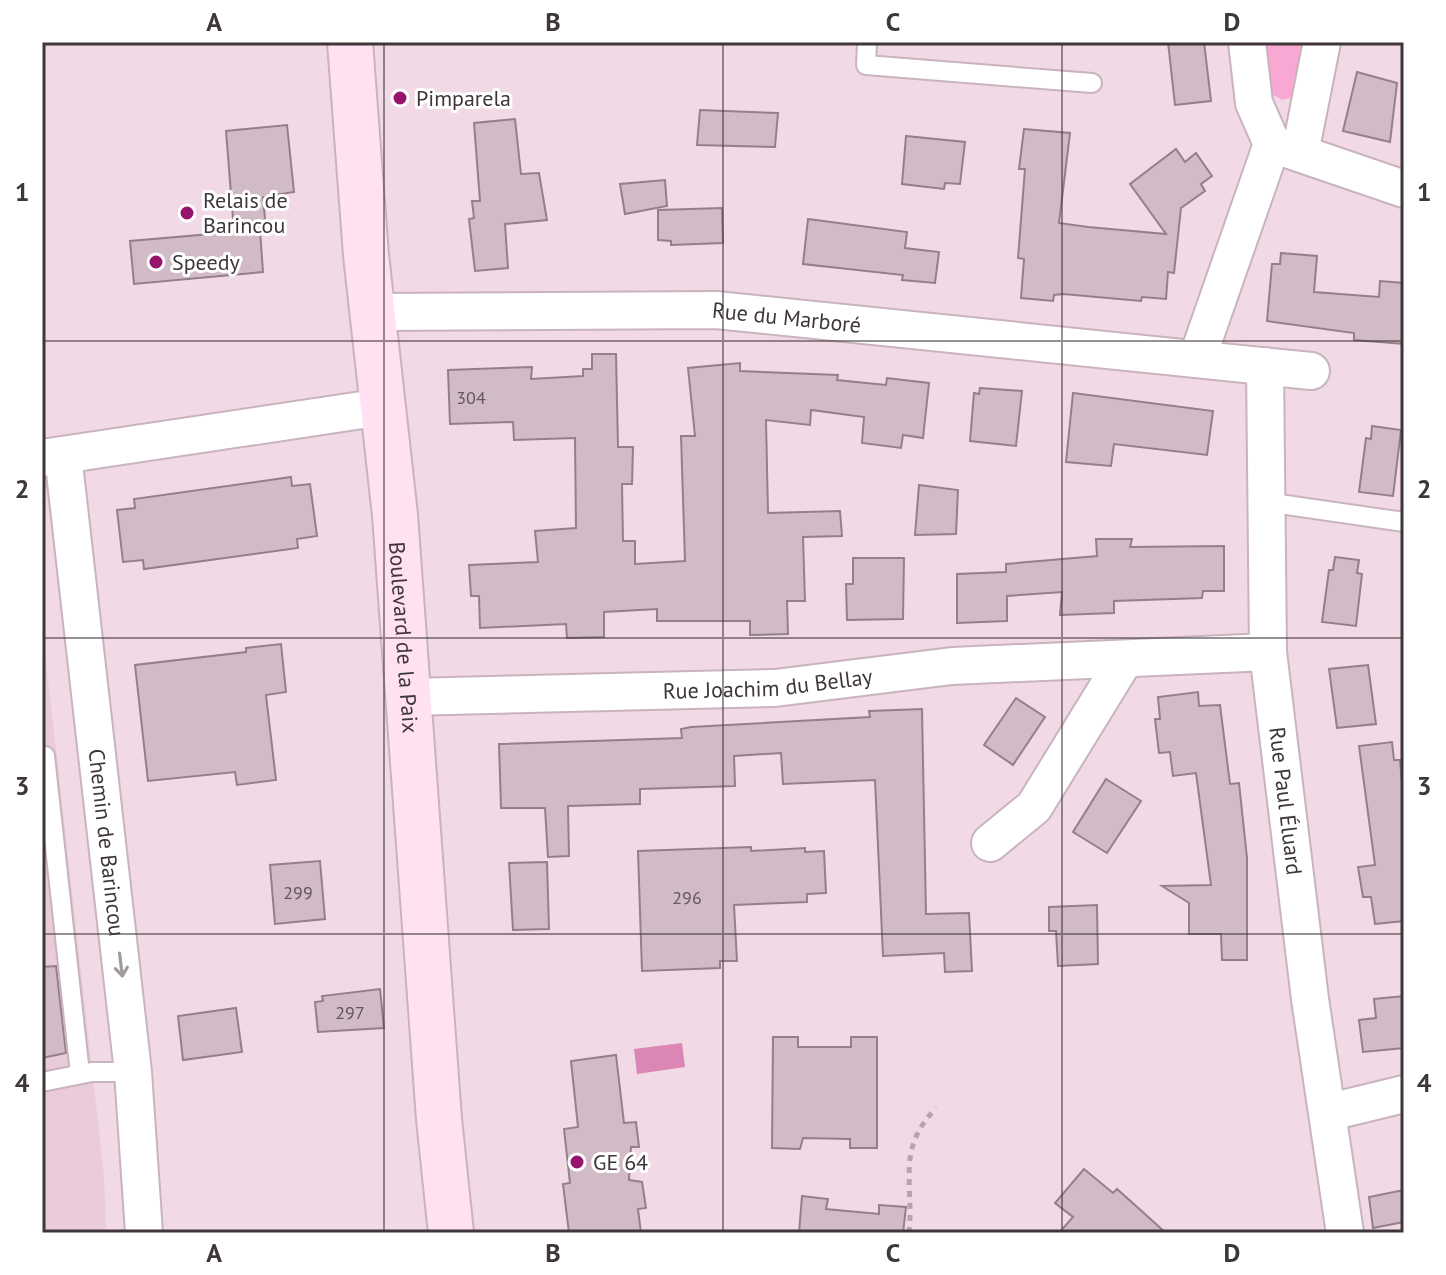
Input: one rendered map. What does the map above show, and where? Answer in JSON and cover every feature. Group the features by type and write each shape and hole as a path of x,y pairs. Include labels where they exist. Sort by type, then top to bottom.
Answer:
{"main road":[{"name":"Boulevard de la Paix","path":"350,42 382,407 395,515 439,1119 451,1233"}],"street":[{"path":"1247,42 1254,103 1286,148 1404,189"},
{"path":"1197,359 1286,148 1322,42"},
{"name":"Rue du Marboré","path":"373,312 716,310 1311,371"},
{"name":"Rue Paul Éluard","path":"1265,366 1268,652 1310,999 1330,1112 1345,1233"},
{"path":"52,456 382,407"},
{"name":"Chemin de Barincou","path":"52,456 103,805 133,1072 144,1233"},
{"name":"Rue Joachim du Bellay","path":"408,697 775,688 952,666 1268,652"},
{"path":"990,843 1034,807 1125,659"},
{"path":"1330,1112 1404,1094"}],"lane":[{"path":"867,42 866,65 1092,83"},
{"path":"1266,502 1404,522"},
{"path":"45,756 80,1074"},
{"path":"42,1082 80,1074 133,1072"}],"path":[{"path":"909,1233 912,1198 908,1163 917,1128 936,1108"}],"shaded area":[{"path":"1256,42 1311,42 1295,97 1282,100 1267,91"},
{"path":"42,626 104,1175 106,1233 42,1233"},
{"path":"682,1043 685,1067 637,1074 634,1049"}],"building":[{"path":"1168,42 1204,42 1211,101 1175,105"},
{"path":"1357,72 1397,83 1390,142 1343,131"},
{"path":"700,110 778,113 775,147 697,145"},
{"path":"515,119 521,174 539,173 547,220 505,224 508,268 475,271 469,219 474,218 472,201 480,201 474,123"},
{"path":"287,125 294,192 263,197 266,230 260,230 263,272 134,284 130,241 234,232 226,131"},
{"path":"1024,129 1070,133 1059,223 1166,234 1130,184 1176,149 1185,162 1196,153 1212,176 1201,184 1205,191 1181,208 1174,273 1168,272 1166,299 1142,297 1141,301 1063,294 1054,295 1053,301 1021,298 1024,259 1018,258 1025,169 1019,169"},
{"path":"906,136 965,142 960,184 945,183 944,189 902,184"},
{"path":"665,180 667,206 625,214 620,184"},
{"path":"722,208 723,243 671,245 671,241 658,240 658,210"},
{"path":"808,219 907,232 905,248 939,252 935,283 902,280 903,275 803,264"},
{"path":"1281,253 1317,256 1314,292 1379,297 1380,281 1404,283 1404,344 1354,340 1354,333 1267,321 1272,264 1280,264"},
{"path":"592,354 616,354 618,447 633,447 632,484 622,484 623,541 635,541 635,564 685,561 681,436 695,436 688,368 740,363 740,371 838,375 837,380 886,385 887,378 929,383 923,438 903,435 901,448 862,443 864,417 811,410 810,425 766,420 768,513 840,511 842,536 803,537 805,601 787,601 788,634 750,635 750,621 657,621 657,609 604,612 604,637 567,638 566,624 480,628 479,596 471,596 469,565 538,562 535,531 576,528 575,438 514,440 513,422 450,424 448,370 532,367 531,379 583,376 583,369 592,369"},
{"path":"980,388 1022,391 1016,446 970,441 974,393 979,394"},
{"path":"1073,393 1213,411 1207,455 1114,444 1111,466 1066,462"},
{"path":"1372,426 1401,430 1393,496 1359,492 1366,438 1371,439"},
{"path":"291,477 292,486 310,484 317,536 297,539 298,548 144,569 143,560 123,562 117,510 135,508 134,499"},
{"path":"919,485 958,490 956,534 915,535"},
{"path":"1096,539 1132,539 1130,547 1224,546 1224,591 1203,591 1202,598 1114,601 1114,613 1060,615 1062,592 1007,596 1007,621 957,623 957,574 1006,572 1006,564 1097,556"},
{"path":"1335,557 1359,560 1357,573 1362,574 1356,626 1322,622 1329,570 1333,570"},
{"path":"853,558 904,558 903,619 847,620 846,584 853,584"},
{"path":"281,644 286,692 266,695 276,780 237,785 235,772 148,781 135,665 246,652 246,648"},
{"path":"1368,665 1376,724 1337,728 1329,669"},
{"path":"1198,692 1199,706 1220,705 1230,784 1239,783 1247,858 1247,960 1222,960 1221,934 1189,934 1189,903 1162,886 1211,885 1196,773 1173,776 1170,752 1159,753 1155,719 1160,719 1158,697"},
{"path":"1016,698 1045,717 1013,765 984,745"},
{"path":"922,709 926,914 969,913 972,971 945,972 944,953 883,956 875,780 783,784 781,753 734,756 735,786 640,789 640,804 568,806 569,856 548,857 545,808 501,808 499,744 682,738 681,729 691,727 870,717 869,711"},
{"path":"1392,742 1394,760 1400,760 1404,805 1404,921 1375,924 1371,897 1363,897 1358,867 1375,865 1359,746"},
{"path":"1106,779 1141,801 1107,853 1073,832"},
{"path":"751,847 751,851 805,848 805,852 824,851 826,893 807,894 807,902 734,905 737,961 720,961 720,968 642,971 638,851"},
{"path":"320,861 325,919 275,924 270,865"},
{"path":"547,862 549,929 513,930 509,863"},
{"path":"1097,905 1098,964 1058,966 1056,931 1049,931 1049,907"},
{"path":"56,966 66,1053 42,1058 42,967"},
{"path":"380,989 384,1028 318,1032 315,1002 323,1001 322,996"},
{"path":"1404,996 1404,1048 1363,1052 1359,1020 1376,1018 1374,999"},
{"path":"236,1008 242,1052 183,1060 178,1016"},
{"path":"773,1037 798,1037 798,1047 851,1047 851,1037 877,1037 877,1148 850,1148 850,1139 803,1138 800,1149 772,1148"},
{"path":"616,1055 624,1123 636,1122 639,1147 631,1147 629,1180 642,1182 646,1208 638,1209 641,1233 569,1233 563,1184 570,1183 564,1129 578,1127 571,1061"},
{"path":"1084,1169 1113,1193 1117,1189 1166,1233 1059,1233 1073,1217 1055,1203"},
{"path":"1404,1190 1404,1222 1373,1228 1369,1197"},
{"path":"802,1196 828,1199 826,1209 879,1214 879,1205 906,1207 903,1233 799,1233"}],"place":[{"name":"Pimparela","path":"400,98"},
{"name":"Relais de Barincou","path":"187,213"},
{"name":"Speedy","path":"156,262"},
{"name":"GE 64","path":"577,1162"}]}
